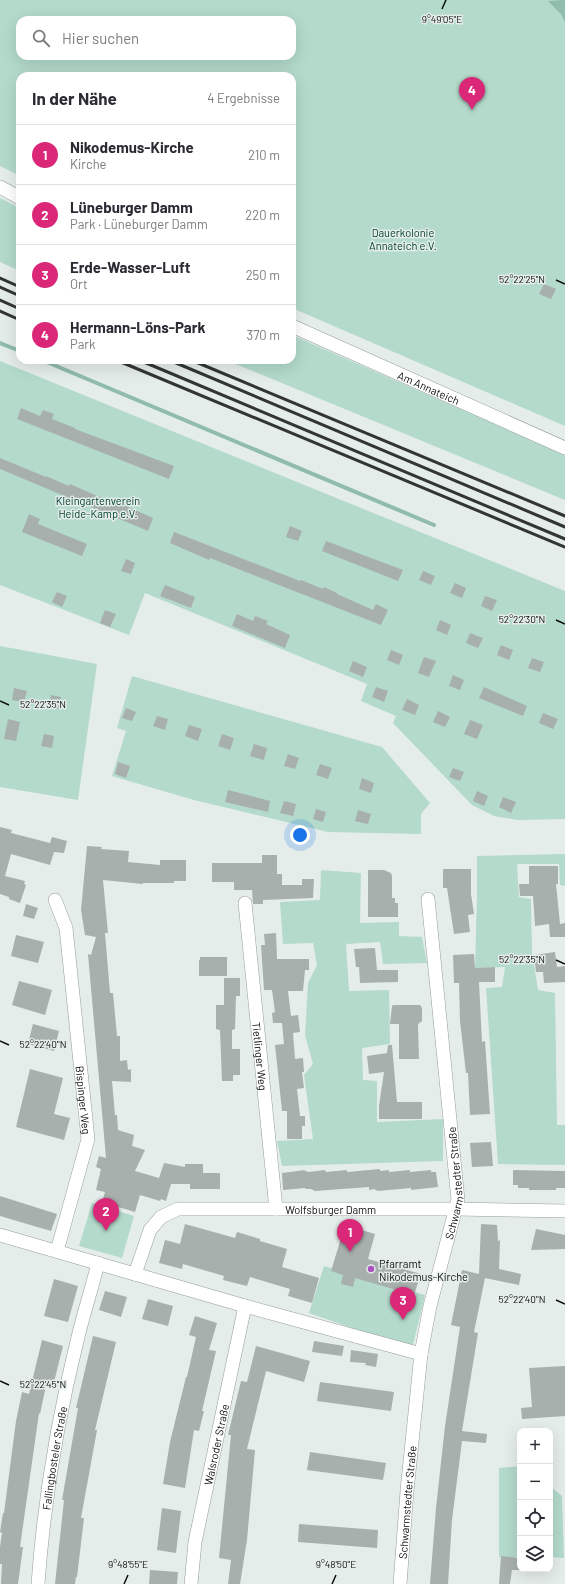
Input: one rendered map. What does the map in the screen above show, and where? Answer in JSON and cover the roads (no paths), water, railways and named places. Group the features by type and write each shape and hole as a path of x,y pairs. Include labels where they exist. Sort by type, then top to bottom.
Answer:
{"street":[{"path":"0,187 16,196"},
{"name":"Am Annateich","path":"296,328 565,448"},
{"name":"Schwarmstedter Straße","path":"400,1584 406,1498 421,1354 430,1306 458,1200 428,899"},
{"name":"Bispinger Weg","path":"55,900 66,928 88,1139 57,1251"},
{"name":"Tietlinger Weg","path":"245,903 276,1210"},
{"name":"Wolfsburger Damm","path":"135,1274 150,1230 161,1217 178,1209 455,1209 565,1211"},
{"path":"0,1235 245,1306 421,1354"},
{"name":"Fallingbosteler Straße","path":"38,1584 50,1481 63,1408 78,1338 98,1263"},
{"name":"Walsroder Straße","path":"191,1584 195,1542 245,1306"}],"waterway":[{"path":"0,343 16,349"},
{"path":"52,364 434,525"}],"railway":[{"path":"0,278 16,285"},
{"path":"0,287 16,294"},
{"path":"0,300 16,307"},
{"path":"0,311 16,318"},
{"path":"126,364 565,547"},
{"path":"149,364 565,539"},
{"path":"178,364 565,527"},
{"path":"201,364 565,516"}],"place":[{"name":"Hermann-Löns-Park","path":"472,110"},
{"name":"Lüneburger Damm","path":"106,1231"},
{"name":"Nikodemus-Kirche","path":"350,1252"},
{"name":"Pfarramt Nikodemus-Kirche","path":"371,1269"},
{"name":"Erde-Wasser-Luft","path":"403,1320"}],"park label":[{"name":"Dauerkolonie Annateich e.V.","path":"403,238"},
{"name":"Kleingartenverein Heide-Kamp e.V.","path":"98,506"}]}
